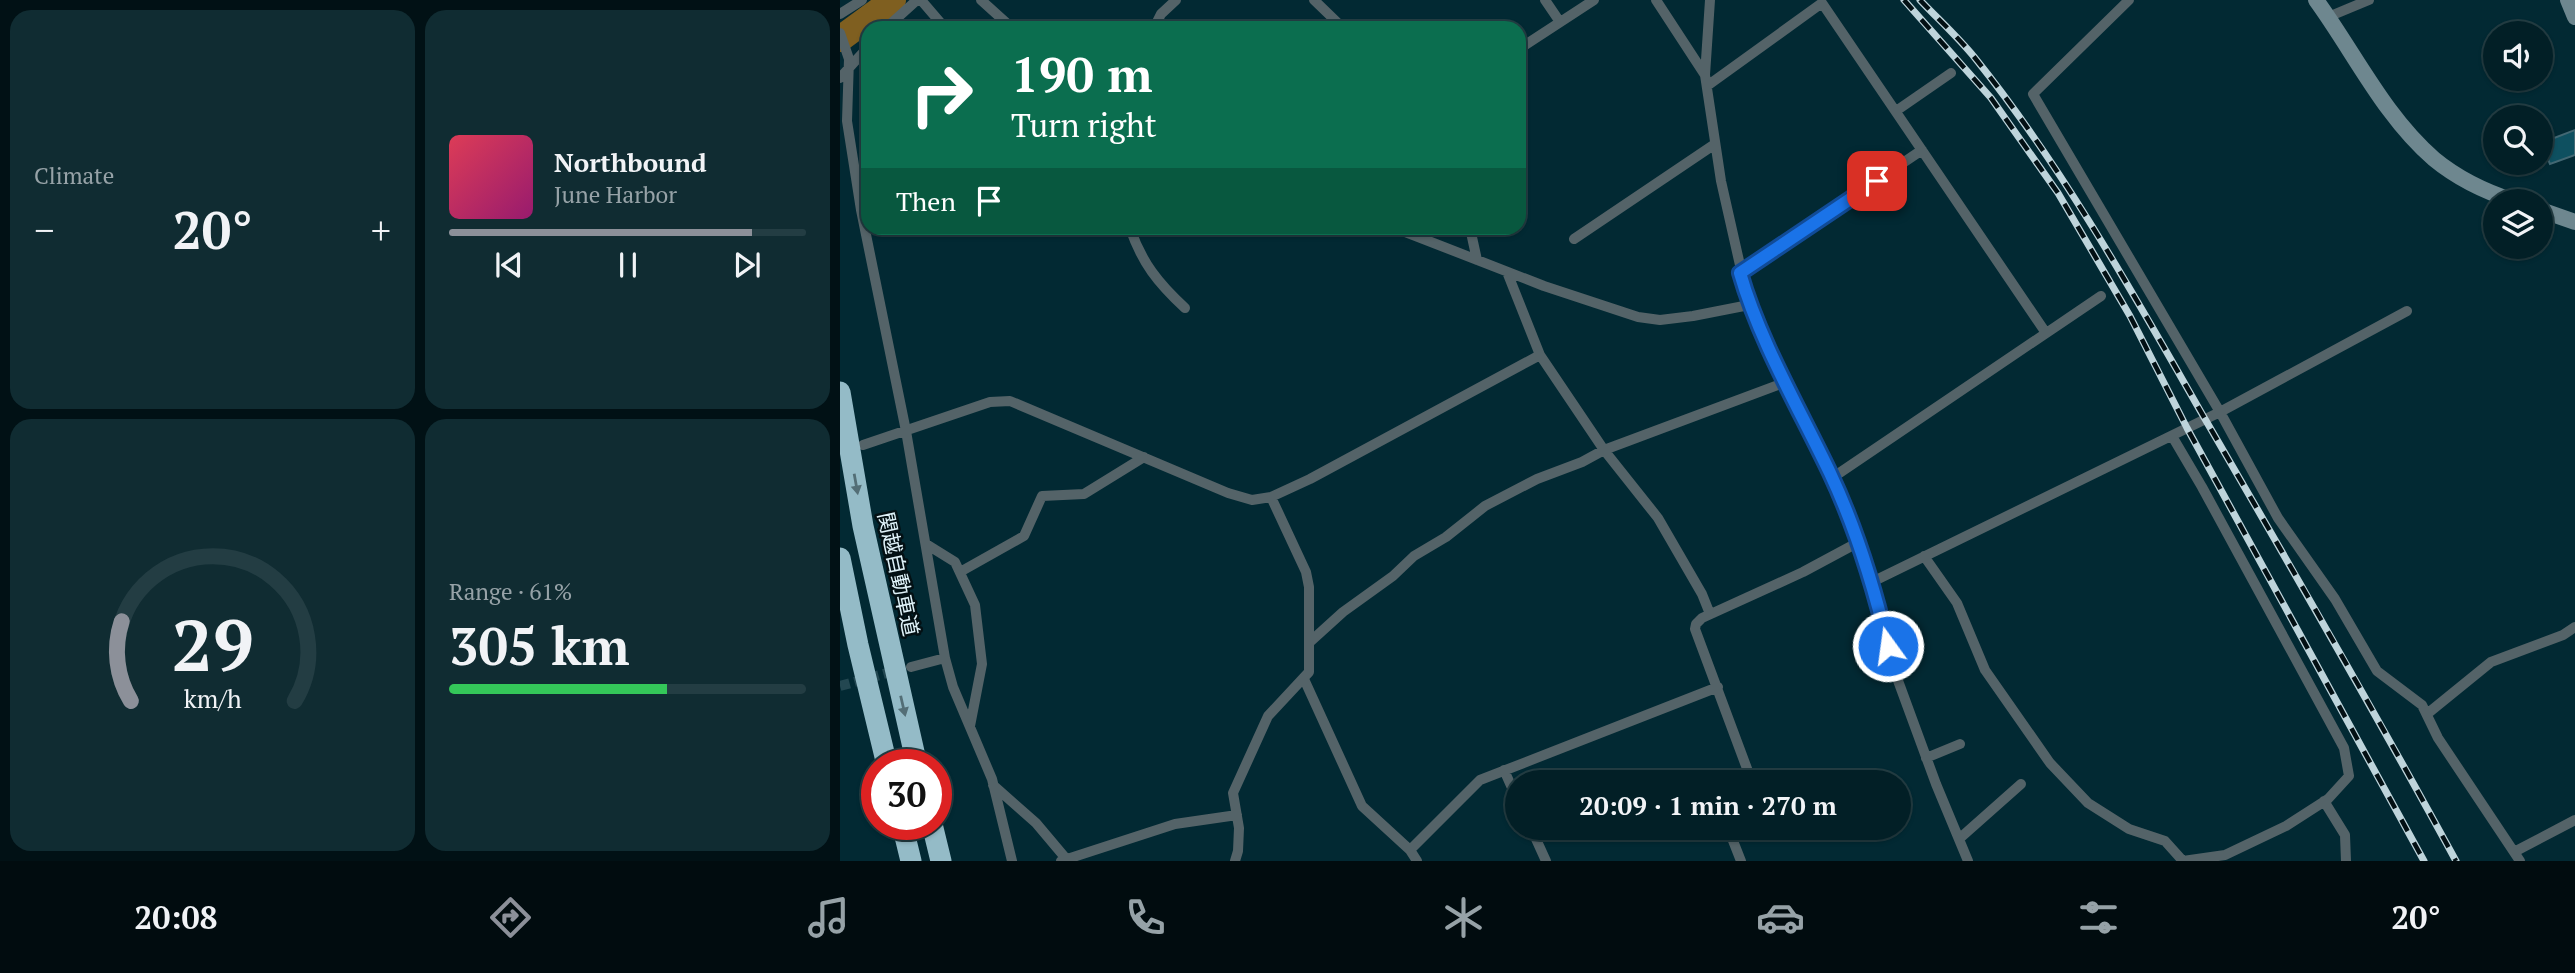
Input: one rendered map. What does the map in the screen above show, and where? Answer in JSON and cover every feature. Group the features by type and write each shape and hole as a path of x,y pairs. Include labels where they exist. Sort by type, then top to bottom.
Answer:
{"highway":[{"name":"関越自動車道","path":"840,392 863,526 913,749"},
{"path":"840,558 883,749"},
{"path":"906,840 911,861"},
{"path":"936,840 941,861"}],"street":[{"path":"840,14 862,0"},
{"path":"894,21 919,0 938,21"},
{"path":"981,0 1004,21"},
{"path":"1158,21 1176,0"},
{"path":"1314,0 1336,21"},
{"path":"1545,0 1560,22"},
{"path":"1526,44 1594,0"},
{"path":"1656,0 1706,81"},
{"path":"1710,0 1706,81 1715,144 1740,273 1749,305 1832,478 1872,582 1894,667 1926,758 1968,861"},
{"path":"2130,0 2033,94 2220,412 2278,518 2335,599 2376,671 2422,705 2438,738 2517,856 2575,820"},
{"path":"2316,0 2383,99 2414,139 2435,160 2484,189"},
{"path":"2328,16 2369,0"},
{"path":"2568,0 2575,17"},
{"path":"1706,81 1822,3 2046,333"},
{"path":"840,33 850,65 847,121 861,184"},
{"path":"840,78 861,54"},
{"path":"1896,111 1951,73"},
{"path":"1574,239 1715,144"},
{"path":"1740,273 1922,150"},
{"path":"2553,215 2575,222"},
{"path":"871,235 945,658 953,687 993,785 1012,861"},
{"path":"1132,235 1138,251 1159,284 1185,308"},
{"path":"1413,235 1585,301 1637,317 1660,320 1749,305"},
{"path":"1471,235 1477,260"},
{"path":"1507,272 1540,355 1604,450 1658,518 1702,594 1710,614"},
{"path":"1832,478 2101,296"},
{"path":"1872,582 2220,412 2407,311"},
{"path":"863,445 990,402 1010,401 1228,493 1252,499 1271,497 1310,479 1540,355"},
{"path":"1311,641 1414,556 1446,537 1485,506 1536,479 1582,463 1604,450 1787,382"},
{"path":"1924,556 1957,603 1985,670 2050,764 2088,803 2129,829 2165,841 2183,861 2225,855 2286,826 2324,801 2349,776 2344,748 2172,436"},
{"path":"960,572 1024,536 1042,496 1084,494 1144,457"},
{"path":"1235,861 1238,851 1237,815 1233,793 1268,716 1309,672 1311,641 1306,572 1271,497"},
{"path":"1748,770 1695,629 1696,624 1710,614 1803,572 1857,543"},
{"path":"926,544 955,562 975,605 982,664 970,726"},
{"path":"2427,714 2491,662 2563,635 2575,627"},
{"path":"911,667 945,658"},
{"path":"1304,679 1362,806 1410,850 1417,861"},
{"path":"1410,850 1480,780 1718,687"},
{"path":"1926,758 1960,744"},
{"path":"1959,839 2021,783"},
{"path":"993,785 1036,823 1065,860 1175,824 1237,815"},
{"path":"2324,801 2345,835 2346,861"},
{"path":"1536,840 1546,861"},
{"path":"1733,840 1741,861"}],"building":[{"path":"2575,130 2575,155 2553,163 2553,138"}],"waterway":[{"path":"864,21 893,0"},
{"path":"840,39 861,24"}],"tunnel":[{"path":"840,686 898,670"}],"railway":[{"path":"1904,0 1991,98 2058,193 2130,316 2187,428 2424,861"},
{"path":"1920,0 1968,50 2008,100 2097,234 2332,639 2456,861"}],"route":[{"path":"1877,181 1740,273 1749,305 1832,478 1872,582 1888,646"}]}
